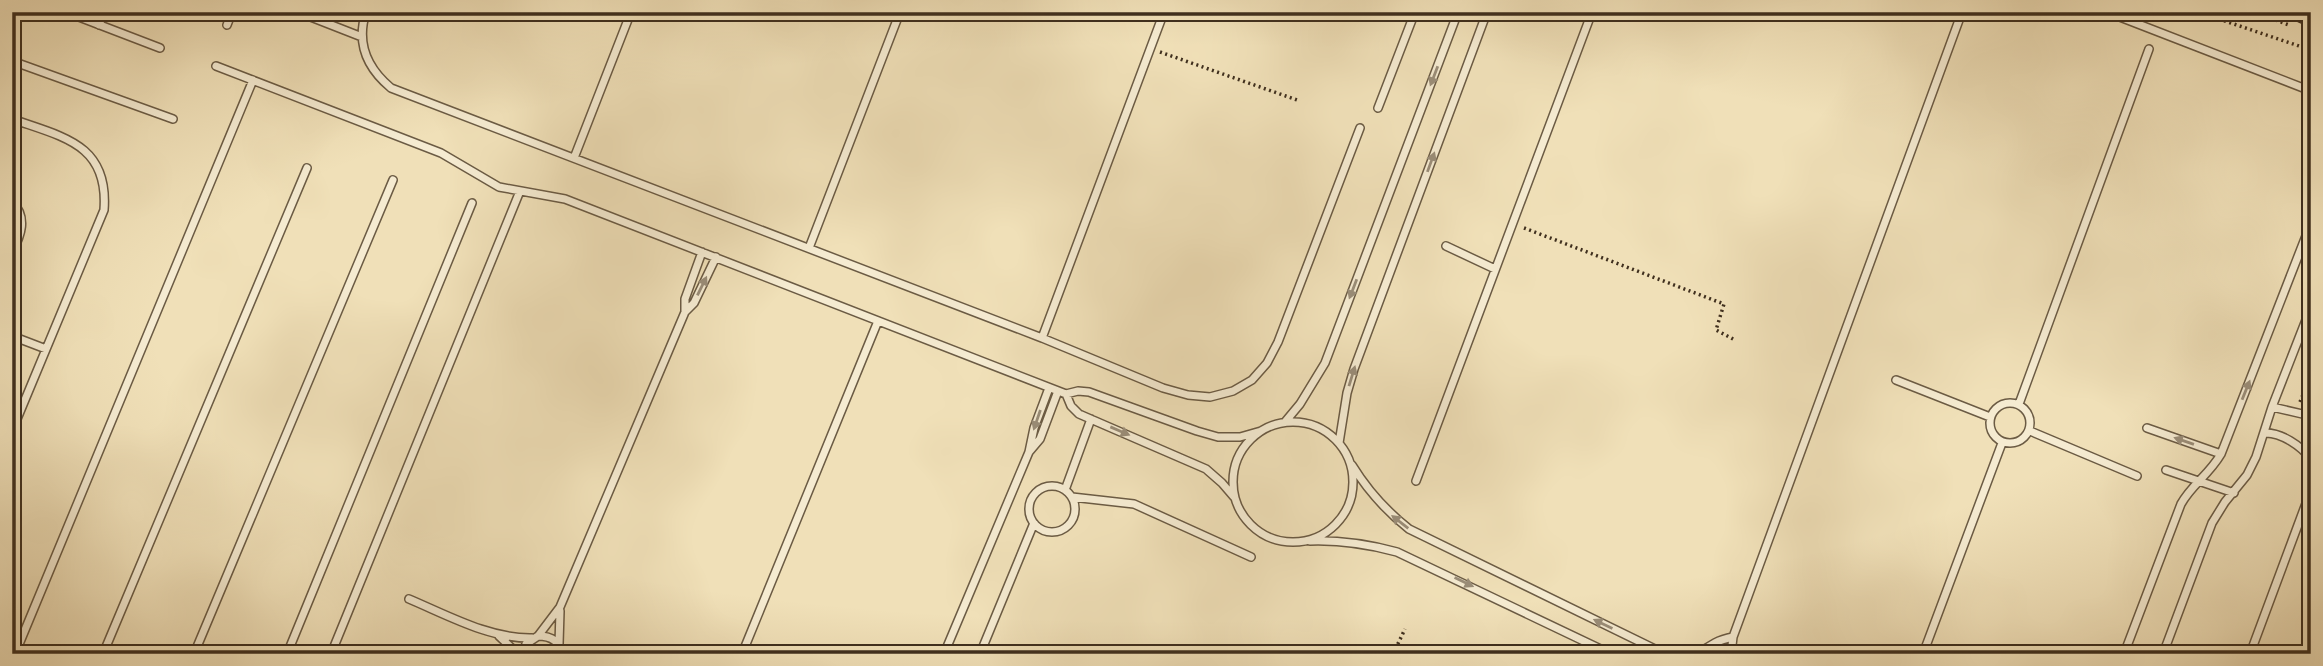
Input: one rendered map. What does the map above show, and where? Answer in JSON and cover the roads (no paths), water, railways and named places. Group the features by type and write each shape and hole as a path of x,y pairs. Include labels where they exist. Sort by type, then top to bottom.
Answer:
{"lane":[{"path":"12,24 17,12"},
{"path":"66,12 160,48"},
{"path":"99,25 104,12"},
{"path":"227,25 232,12"},
{"path":"298,12 362,37"},
{"path":"366,12 362,37 365,57 376,75 391,88 1042,338 1163,388 1188,395 1210,397 1233,391 1252,380 1267,363 1278,342 1360,128"},
{"path":"574,158 631,12"},
{"path":"809,248 900,12"},
{"path":"1042,338 1164,12"},
{"path":"1378,108 1415,12"},
{"path":"1285,422 1300,404 1325,363 1458,12"},
{"path":"1339,443 1354,369 1487,12"},
{"path":"1416,481 1592,12"},
{"path":"1731,654 1733,637 1962,12"},
{"path":"2108,12 2309,92"},
{"path":"2019,404 2149,49"},
{"path":"12,61 173,119"},
{"path":"216,66 441,153 499,187 565,199 1049,387 1062,393 1079,414 1206,469 1222,483 1236,499 1246,519 1262,533 1283,541 1336,540 1397,552 1611,654"},
{"path":"15,654 253,80"},
{"path":"12,119 75,142 90,154 100,171 105,190 104,210 12,431"},
{"path":"103,654 307,168"},
{"path":"194,654 393,180"},
{"path":"331,654 520,191"},
{"path":"12,201 22,217 22,229 12,253"},
{"path":"287,654 472,203"},
{"path":"2123,654 2180,504 2192,487 2201,482 2212,469 2221,454 2311,223"},
{"path":"1446,246 1495,269"},
{"path":"685,312 685,299 702,252"},
{"path":"492,632 520,654 526,643 535,637 560,607 685,312 694,303 716,257"},
{"path":"2163,654 2212,523 2247,475 2311,307"},
{"path":"742,654 878,321"},
{"path":"12,336 46,348"},
{"path":"1896,380 1990,417"},
{"path":"944,654 1029,452 1049,387"},
{"path":"1062,393 1089,392 1218,437 1240,437 1285,422 1305,423 1324,430 1339,443 1367,489 1386,510 1409,528 1665,654"},
{"path":"1029,452 1041,439 1062,393"},
{"path":"2007,403 2019,404 2027,411 2031,421 2030,431 2023,440 2013,444 2002,443 1994,437 1990,417 1997,408 2007,403"},
{"path":"2272,407 2311,416"},
{"path":"1065,489 1091,419"},
{"path":"2147,428 2221,454"},
{"path":"1236,499 1233,480 1237,461 1247,444 1261,431"},
{"path":"2030,431 2137,476"},
{"path":"2264,433 2296,444 2311,459"},
{"path":"1923,654 2002,443"},
{"path":"1306,541 1329,531 1346,513 1354,489 1352,464"},
{"path":"2166,470 2234,493"},
{"path":"1047,486 1065,489 1072,497 1075,516 1070,525 1051,533 1034,523 1029,506 1038,490 1047,486"},
{"path":"2250,654 2311,491"},
{"path":"1072,497 1134,504 1251,557"},
{"path":"980,654 1034,523"},
{"path":"409,599 492,632 518,638 546,636 562,650"},
{"path":"560,607 562,650"},
{"path":"1699,654 1709,645 1733,637"}]}
